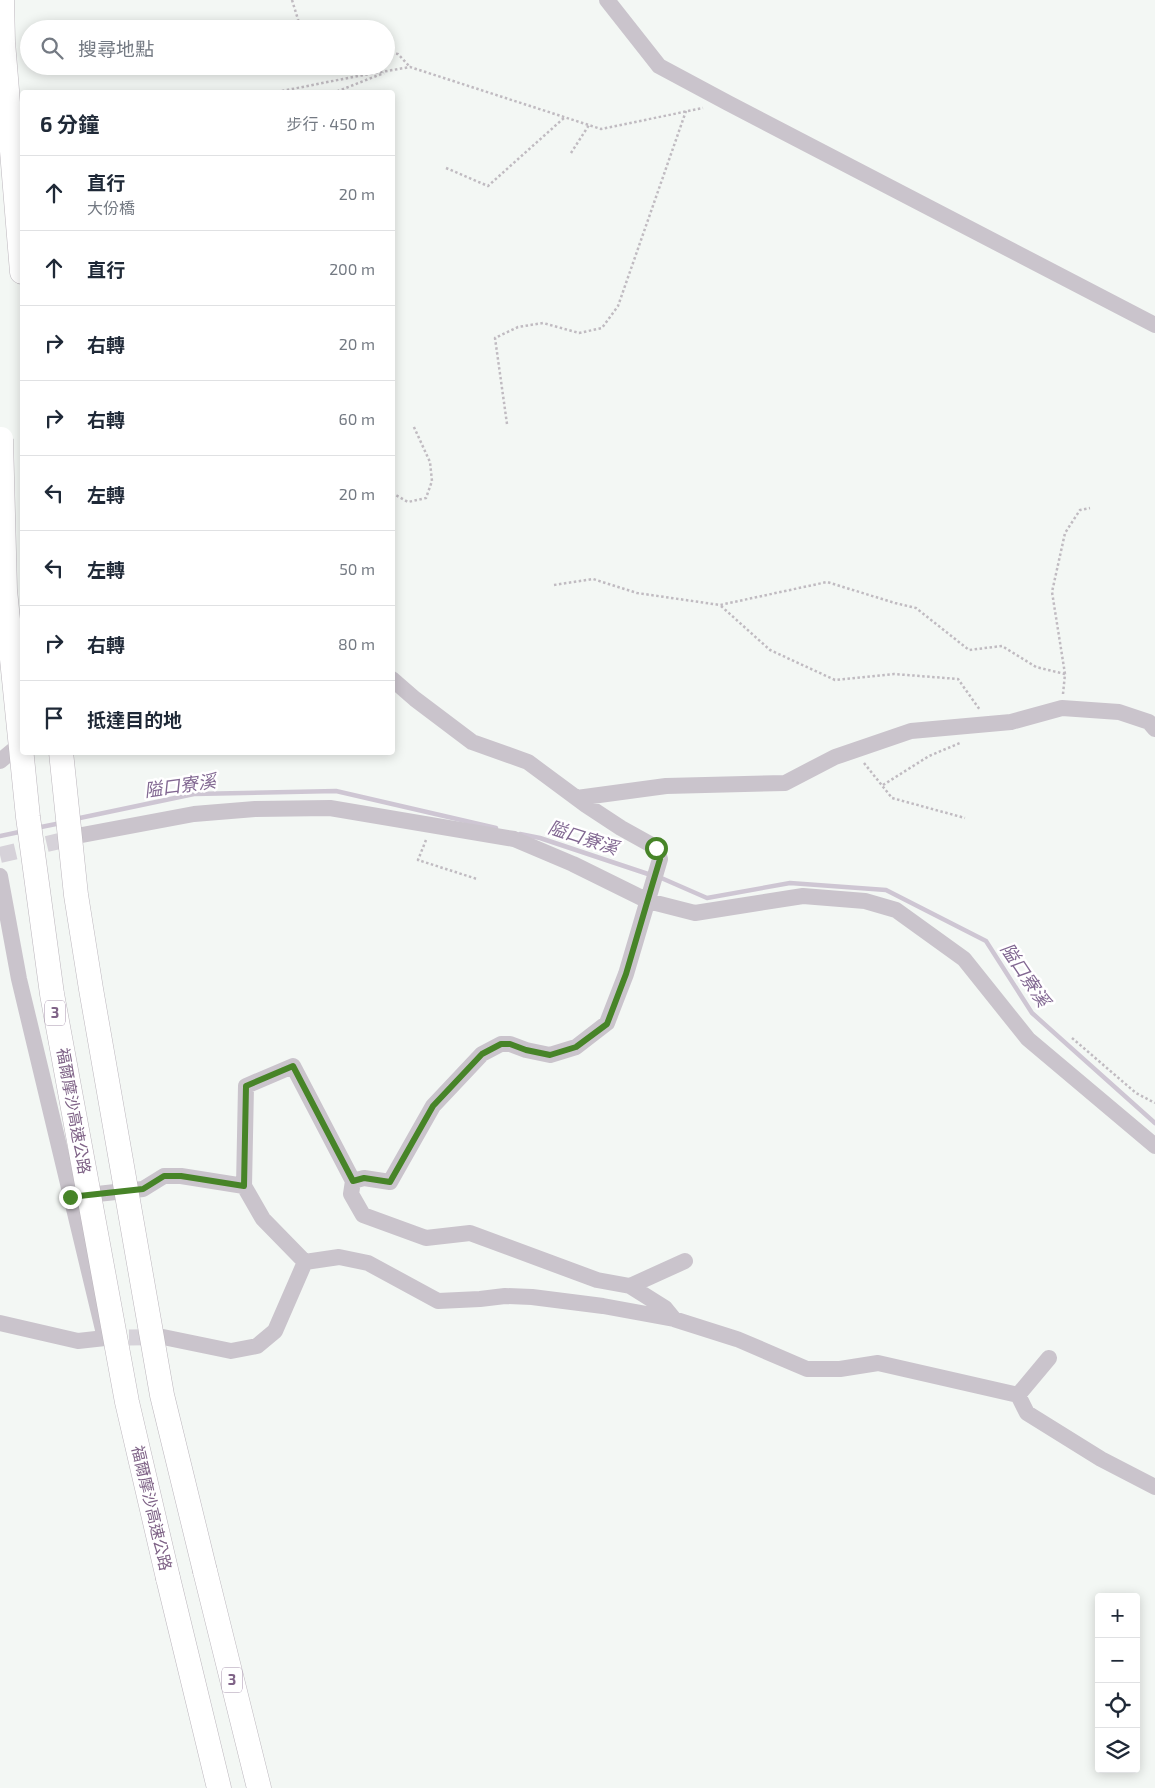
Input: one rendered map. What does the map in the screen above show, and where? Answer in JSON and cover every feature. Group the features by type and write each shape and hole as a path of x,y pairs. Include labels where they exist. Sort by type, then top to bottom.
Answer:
{"highway":[{"path":"2,0 3,42 20,248"},
{"name":"福爾摩沙高速公路","path":"1,431 5,590 20,738"},
{"name":"福爾摩沙高速公路","path":"22,755 28,817 52,994 128,1402 219,1788"},
{"name":"3","path":"61,755 76,895 162,1395 259,1788"}],"lane":[{"path":"607,0 659,66 1155,325"},
{"path":"353,1181 364,1178 390,1182 433,1106 482,1054 501,1044 510,1044 526,1050 550,1055 576,1047 607,1024 626,974 660,859 656,848 621,828 528,762 472,742 395,682"},
{"path":"578,798 666,786 785,783 835,757 911,731 1011,722 1062,708 1119,712 1149,722 1155,729"},
{"path":"0,761 20,745"},
{"path":"82,835 194,814 255,808 330,808 514,839 695,913 803,896 865,900 896,910 964,959 1028,1039 1155,1146"},
{"path":"0,876 19,979 105,1338 78,1341 0,1323"},
{"path":"305,1262 263,1219 244,1186 246,1086 293,1066 353,1181 351,1194 363,1215 426,1238 470,1233 597,1280 630,1286 665,1308 674,1319"},
{"path":"70,1197 143,1189 164,1176 181,1176 244,1186"},
{"path":"305,1262 340,1257 368,1263 438,1300 480,1299 505,1296 532,1297 602,1306 674,1319 737,1339 807,1369 840,1369 878,1363 1018,1395"},
{"path":"630,1286 685,1261"},
{"path":"162,1337 231,1351 257,1346 275,1331 305,1262"},
{"path":"1018,1395 1049,1358"},
{"path":"1018,1395 1027,1413 1101,1459 1155,1487"}],"path":[{"path":"292,0 298,20"},
{"path":"395,54 398,54 410,67"},
{"path":"395,69 410,67 601,129 728,103"},
{"path":"287,90 365,75"},
{"path":"341,90 378,75"},
{"path":"507,424 495,338 518,327 543,323 579,333 602,328 618,306 686,111"},
{"path":"446,168 488,186 565,117"},
{"path":"571,153 589,125"},
{"path":"395,495 408,502 426,498 432,481 430,462 413,425"},
{"path":"1062,708 1065,674 1052,592 1065,533 1080,510 1090,508"},
{"path":"554,585 593,579 637,593 720,605 827,582 916,608 969,650 1002,646 1036,667 1065,674"},
{"path":"720,605 770,650 835,680 894,674 958,679 982,713 981,725 964,741 928,756 883,785"},
{"path":"853,751 892,798 965,818"},
{"path":"432,825 418,860 477,880"},
{"path":"1072,1038 1136,1093 1155,1103"}],"waterway":[{"name":"隘口寮溪","path":"75,819 194,794 336,791 496,828"},
{"name":"隘口寮溪","path":"36,828 61,823"},
{"name":"隘口寮溪","path":"0,836 24,831"},
{"name":"隘口寮溪","path":"520,834 540,838 651,875"},
{"name":"隘口寮溪","path":"659,877 707,898 790,883 886,890 986,941 1032,1013 1155,1123"}],"tunnel":[{"path":"0,855 81,836"},
{"path":"105,1338 160,1337"}],"route":[{"path":"70,1197 143,1189 164,1176 181,1176 244,1186 246,1086 293,1066 353,1181 364,1178 390,1182 433,1106 482,1054 501,1044 510,1044 526,1050 550,1055 576,1047 607,1024 626,974 660,859 656,848"}]}
